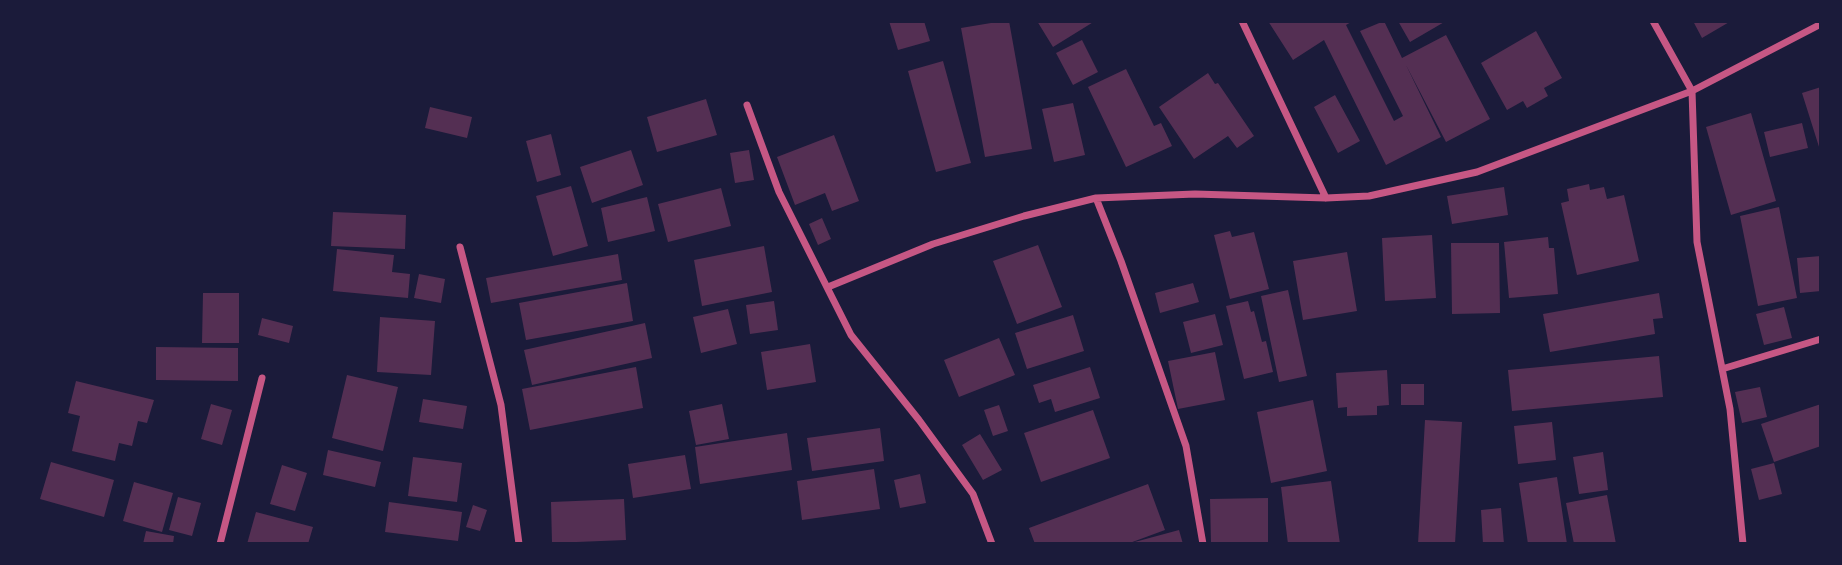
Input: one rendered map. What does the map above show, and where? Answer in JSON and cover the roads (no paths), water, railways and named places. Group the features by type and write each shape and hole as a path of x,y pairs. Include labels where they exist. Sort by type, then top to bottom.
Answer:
{"street":[{"path":"1242,21 1326,198"},
{"path":"1653,21 1692,91 1697,242 1730,409 1743,544"},
{"path":"828,287 933,244 1024,216 1096,198 1195,194 1326,198 1370,196 1477,172 1692,91 1821,24"},
{"path":"747,105 779,192 851,335 919,420 973,494 992,544"},
{"path":"1096,198 1186,446 1203,544"},
{"path":"460,247 501,405 519,544"},
{"path":"1722,369 1821,339"},
{"path":"220,544 262,379"}]}
